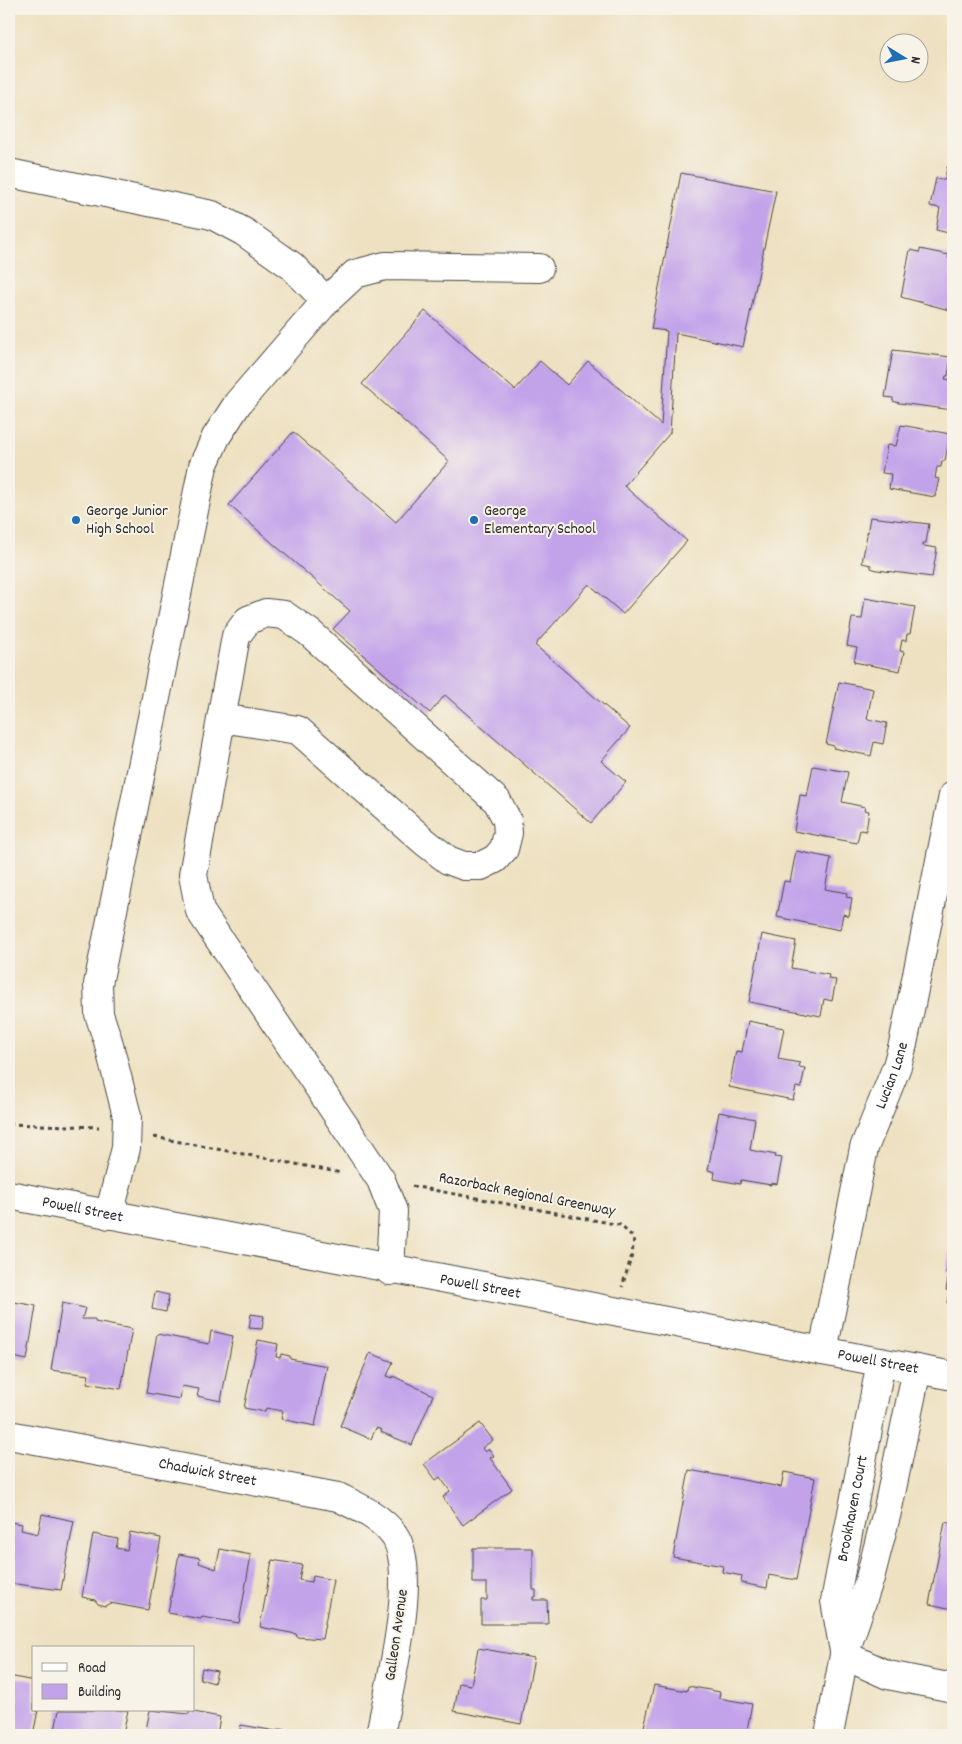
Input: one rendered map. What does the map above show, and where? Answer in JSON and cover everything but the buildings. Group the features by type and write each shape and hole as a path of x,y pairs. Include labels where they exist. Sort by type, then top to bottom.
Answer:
{"street":[{"path":"9,173 212,216 244,232 292,266 326,301"},
{"path":"110,1215 126,1148 127,1116 108,1041 99,1014 98,984 203,466 216,437 238,403 326,301 355,274 386,266 539,268"},
{"path":"221,718 298,730 448,860 464,866 481,866 495,859 504,849 508,833 507,820 497,801 310,633 284,616 266,613 248,620 236,636 221,718 194,875 200,911 381,1180 393,1211 390,1271"},
{"name":"Lucian Lane","path":"823,1351 864,1148 897,1066 903,1044 953,796"},
{"name":"Powell Street","path":"9,1195 390,1271 616,1311 953,1376"},
{"name":"Brookhaven Court","path":"844,1655 835,1601 880,1362"},
{"name":"Brookhaven Court","path":"829,1735 844,1655 870,1578 886,1516 916,1369"},
{"name":"Chadwick Street","path":"9,1435 338,1497 371,1513 395,1536"},
{"name":"Galleon Avenue","path":"380,1735 404,1606 405,1569 395,1536"},
{"path":"844,1655 888,1675 953,1688"}],"path":[{"path":"9,1124 73,1124 103,1128"},
{"path":"146,1136 344,1173"},
{"name":"Razorback Regional Greenway","path":"415,1187 620,1225 634,1238 632,1255 620,1291"}],"place":[{"name":"George Junior High School","path":"76,520"},
{"name":"George Elementary School","path":"474,520"}]}
